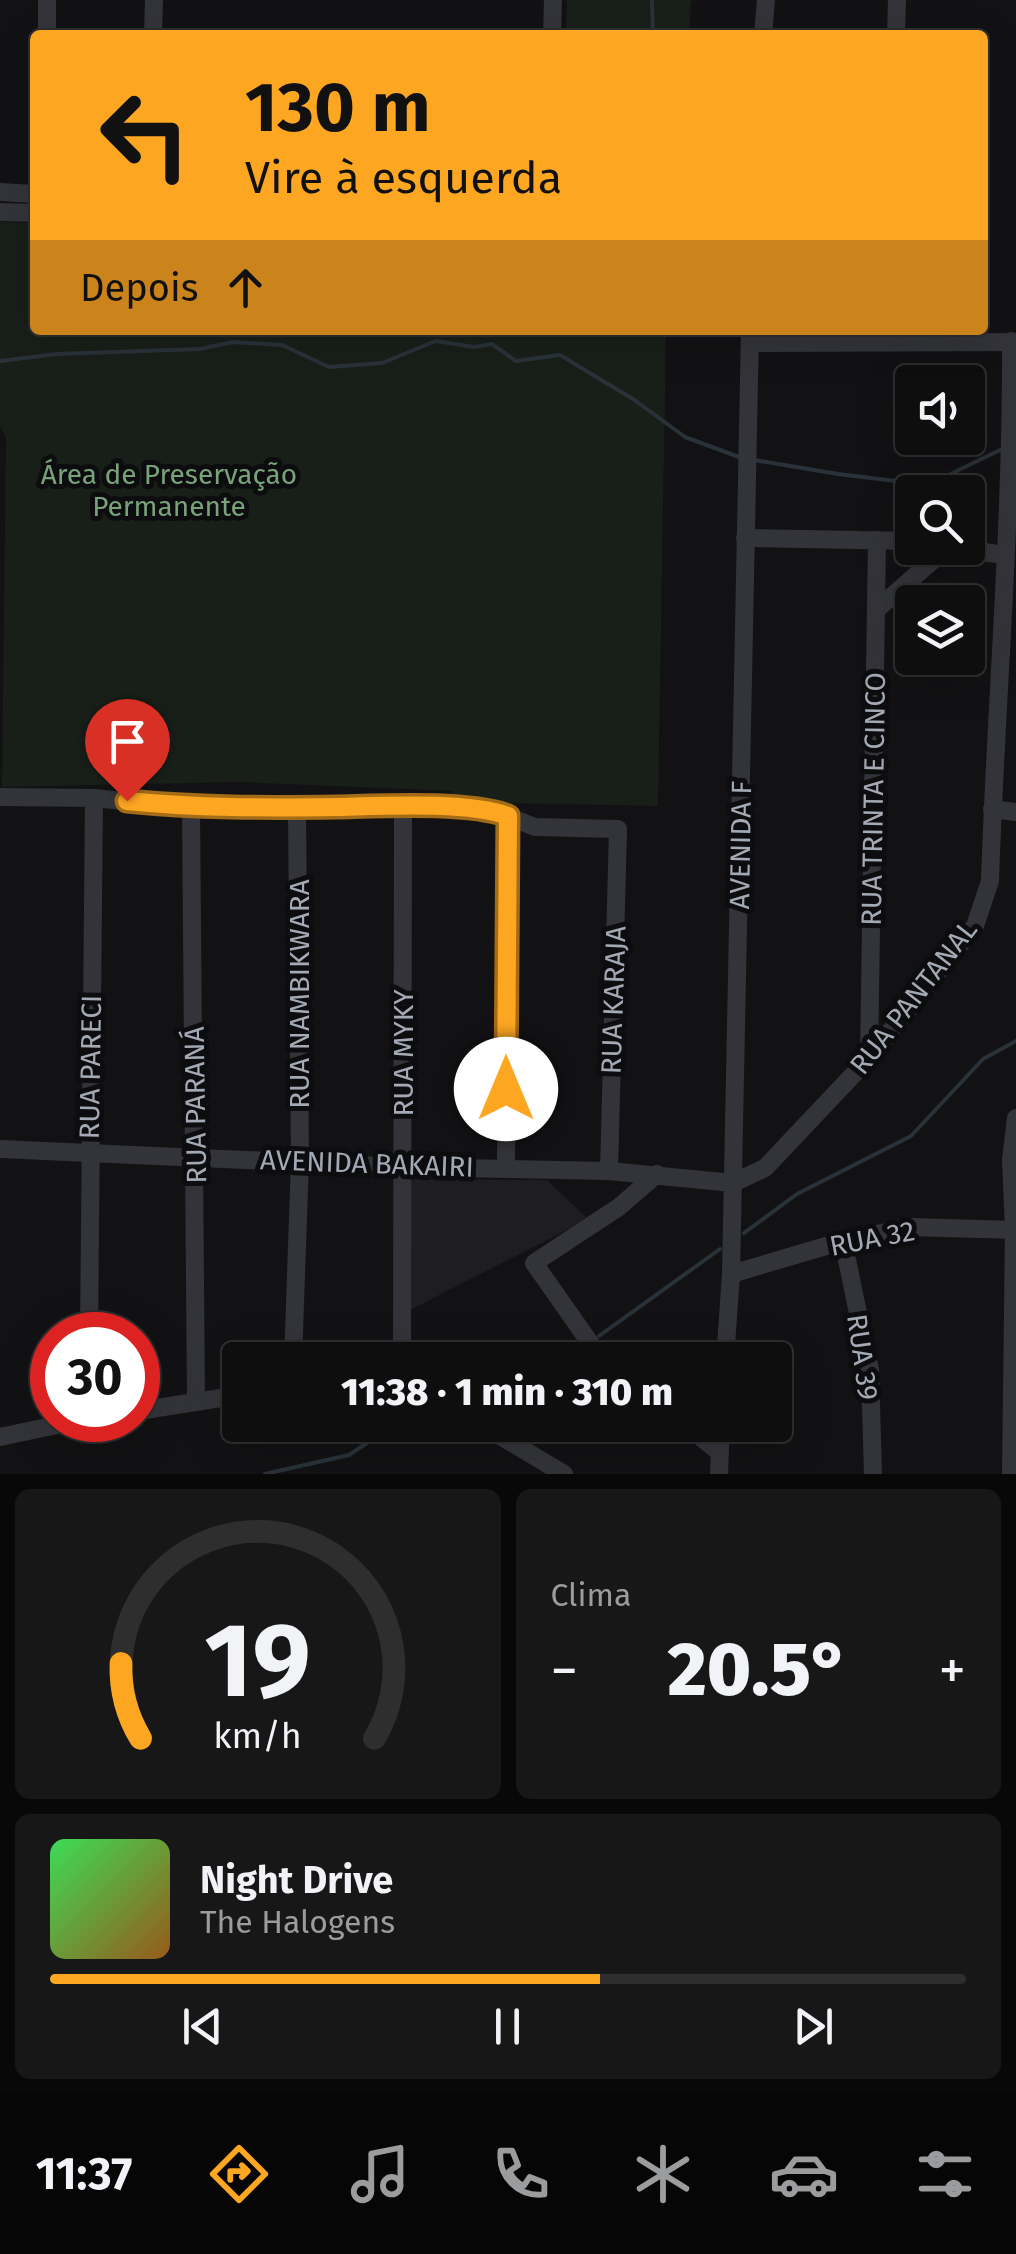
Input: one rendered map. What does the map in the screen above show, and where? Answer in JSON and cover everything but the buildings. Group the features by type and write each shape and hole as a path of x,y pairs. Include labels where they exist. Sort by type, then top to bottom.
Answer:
{"street":[{"path":"47,0 47,30"},
{"path":"153,30 154,0"},
{"path":"552,30 553,0"},
{"path":"764,30 766,0"},
{"path":"896,30 897,0"},
{"path":"0,192 30,194"},
{"path":"0,212 30,213"},
{"path":"750,337 1014,342"},
{"name":"AVENIDA F","path":"727,1342 750,337"},
{"name":"RUA PANTANAL","path":"733,1183 765,1168 869,1058 975,926 990,881 1003,555 1012,468 1014,342"},
{"path":"745,538 895,538"},
{"name":"RUA TRINTA E CINCO","path":"869,1058 877,540"},
{"path":"985,552 1003,555"},
{"path":"876,610 928,565"},
{"path":"0,796 94,798 191,808 404,806 482,810 508,816 506,1167"},
{"name":"RUA PARECI","path":"89,1312 94,798"},
{"name":"RUA MYKY","path":"402,1342 404,806"},
{"name":"RUA NAMBIKWARA","path":"294,1342 300,1161 297,807"},
{"name":"RUA PARANÁ","path":"191,808 196,1401"},
{"path":"992,809 1016,812"},
{"name":"RUA KARAJA","path":"508,816 534,827 618,829 608,1170"},
{"path":"1011,1474 1015,1230 1011,1160 1016,1118"},
{"name":"AVENIDA BAKAIRI","path":"0,1149 404,1166 608,1170 733,1183"},
{"path":"588,1342 534,1263 619,1208 657,1174"},
{"name":"RUA 32","path":"731,1274 910,1226 1015,1230"},
{"name":"RUA 39","path":"843,1241 870,1370 873,1474"},
{"path":"160,1407 222,1397"},
{"path":"0,1438 30,1431"},
{"path":"510,1442 564,1474"},
{"path":"707,1442 719,1452"},
{"path":"719,1474 720,1442"}],"shaded area":[{"path":"407,1179 547,1180 588,1219 408,1311"}],"green space":[{"path":"567,0 691,0 689,30 566,30"},
{"name":"Área de Preservação Permanente","path":"0,222 30,223 30,335 666,335 658,806 450,802 452,791 238,782 2,787 6,436 0,427"}],"waterway":[{"path":"652,0 653,30"},
{"path":"0,361 57,354 200,349 233,342 282,345 329,367 382,363 436,341 474,347 492,344 516,361 560,355 633,399 685,437 739,457"},
{"path":"754,460 928,485 1000,450"},
{"path":"744,1233 797,1194 911,1136 983,1059 1016,1041"},
{"path":"599,1336 720,1249"},
{"path":"265,1474 349,1455 368,1442"}],"route":[{"path":"127,801 191,808 404,806 482,810 508,816 506,1089"}]}
